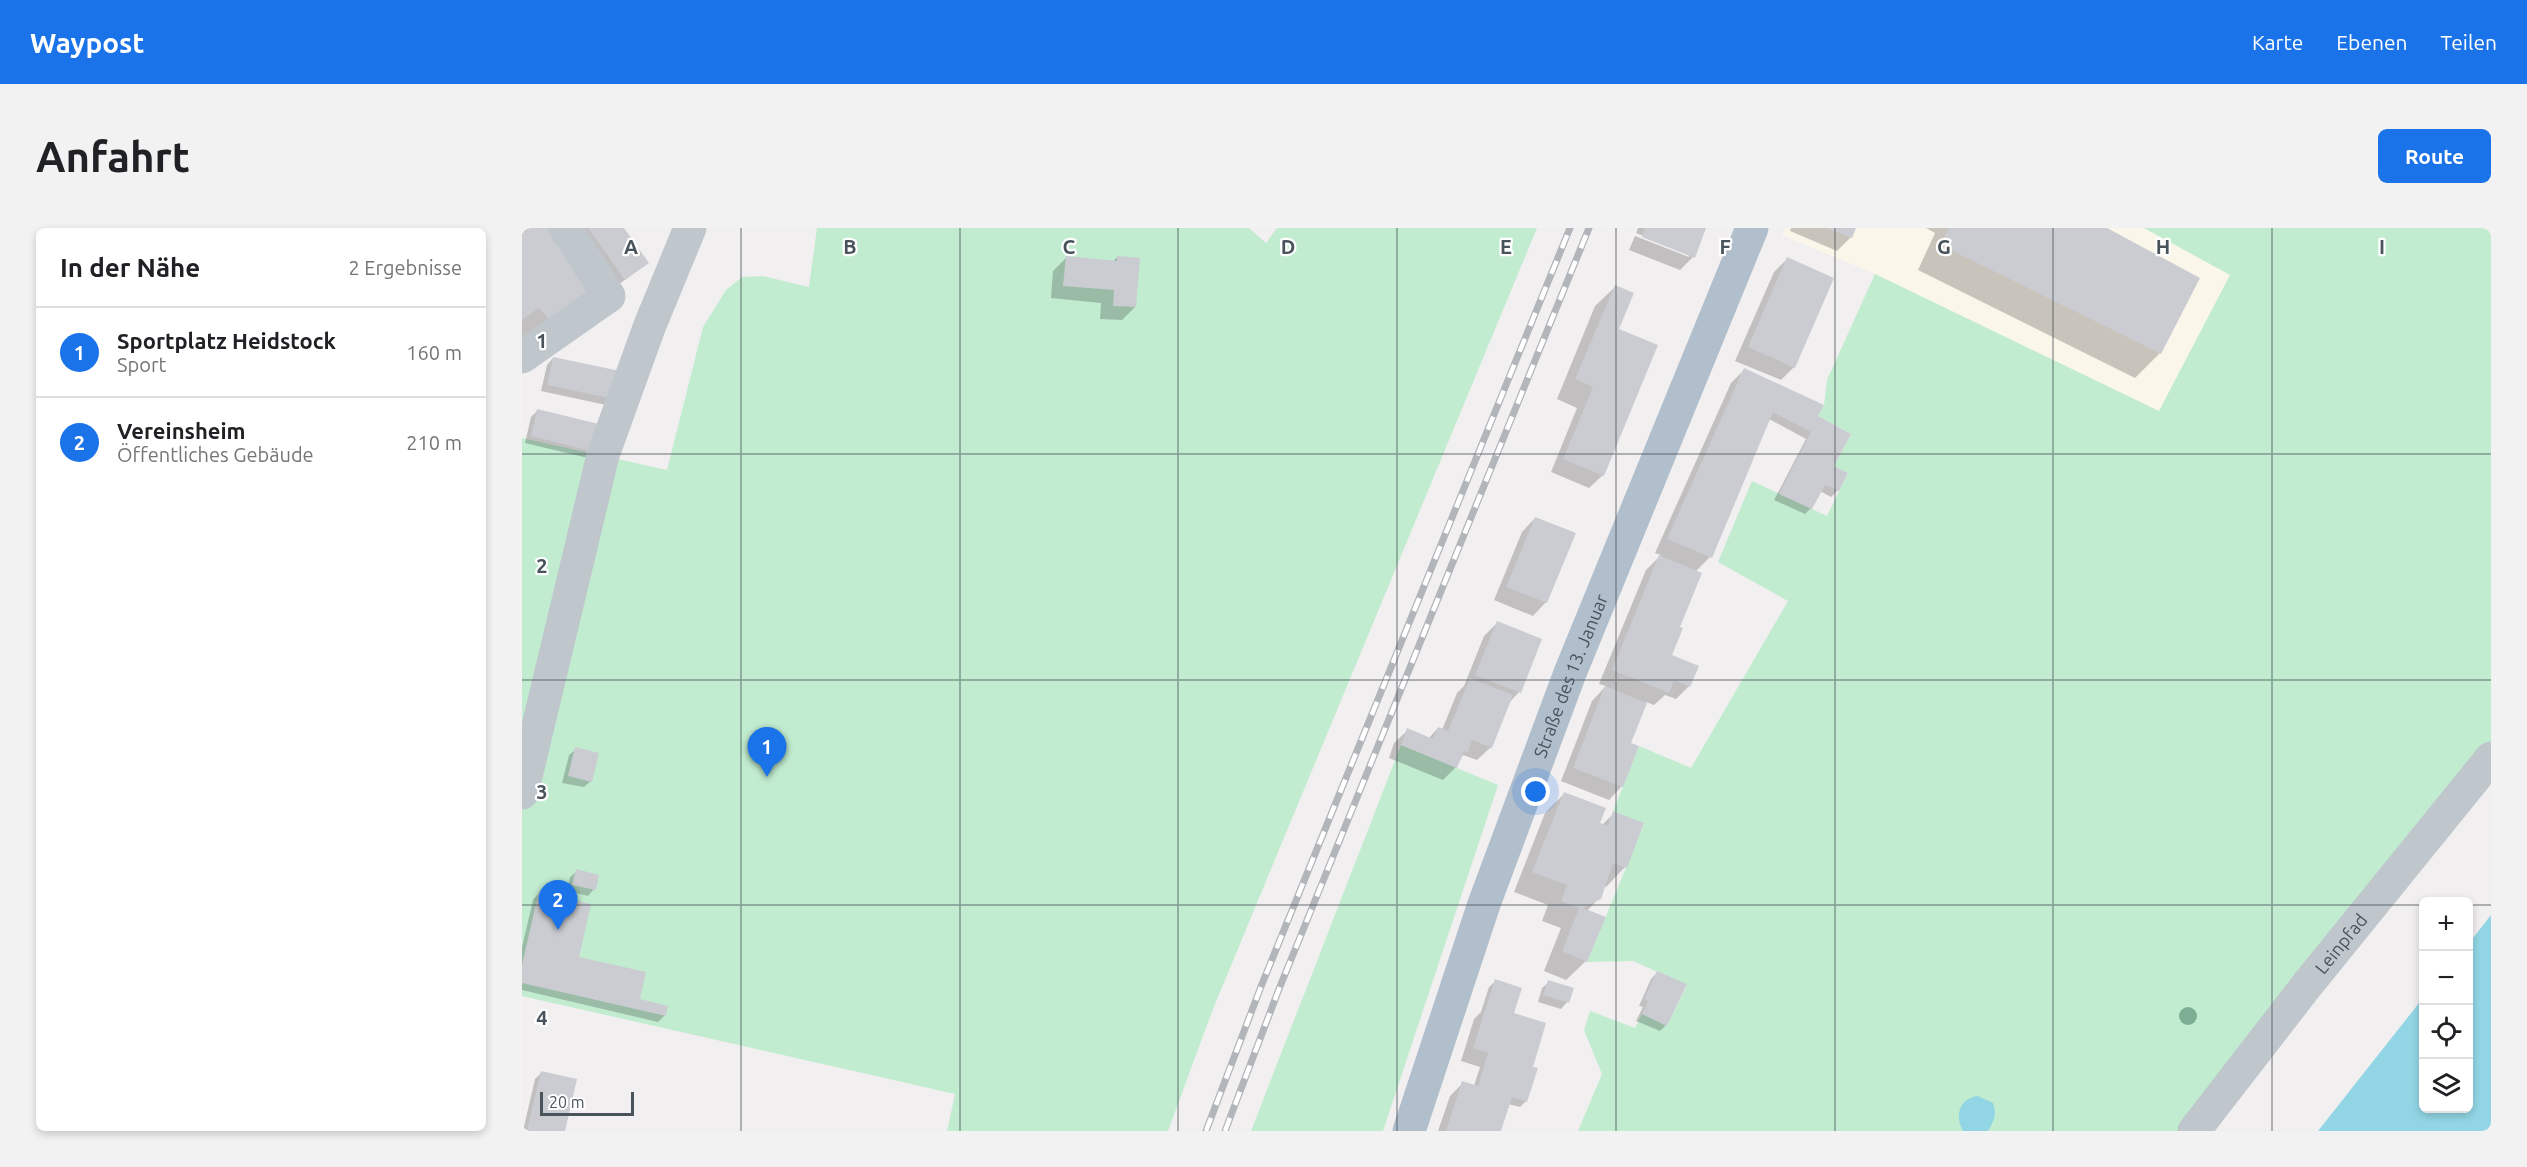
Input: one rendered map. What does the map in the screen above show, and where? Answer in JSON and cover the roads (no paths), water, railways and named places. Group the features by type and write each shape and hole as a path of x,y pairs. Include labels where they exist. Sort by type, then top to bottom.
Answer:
{"main road":[{"name":"Straße des 13. Januar","path":"1409,1131 1484,904 1558,705 1606,580 1752,228"}],"lane":[{"path":"522,357 609,296 566,228"},
{"path":"522,793 603,455 650,325 690,228"},
{"name":"Leinpfad","path":"2194,1131 2307,985 2491,758"}],"water":[{"path":"2491,915 2491,1131 2318,1131 2419,1003 2419,1113 2473,1113 2473,938"},
{"path":"1978,1096 1993,1103 1995,1114 1992,1124 1988,1131 1963,1131 1959,1119 1960,1108 1967,1100"}],"railway":[{"path":"1206,1131 1262,984 1570,228"},
{"path":"1225,1131 1279,989 1589,228"}],"place":[{"name":"Sportplatz Heidstock","path":"767,777"},
{"name":"Vereinsheim","path":"558,930"}]}
